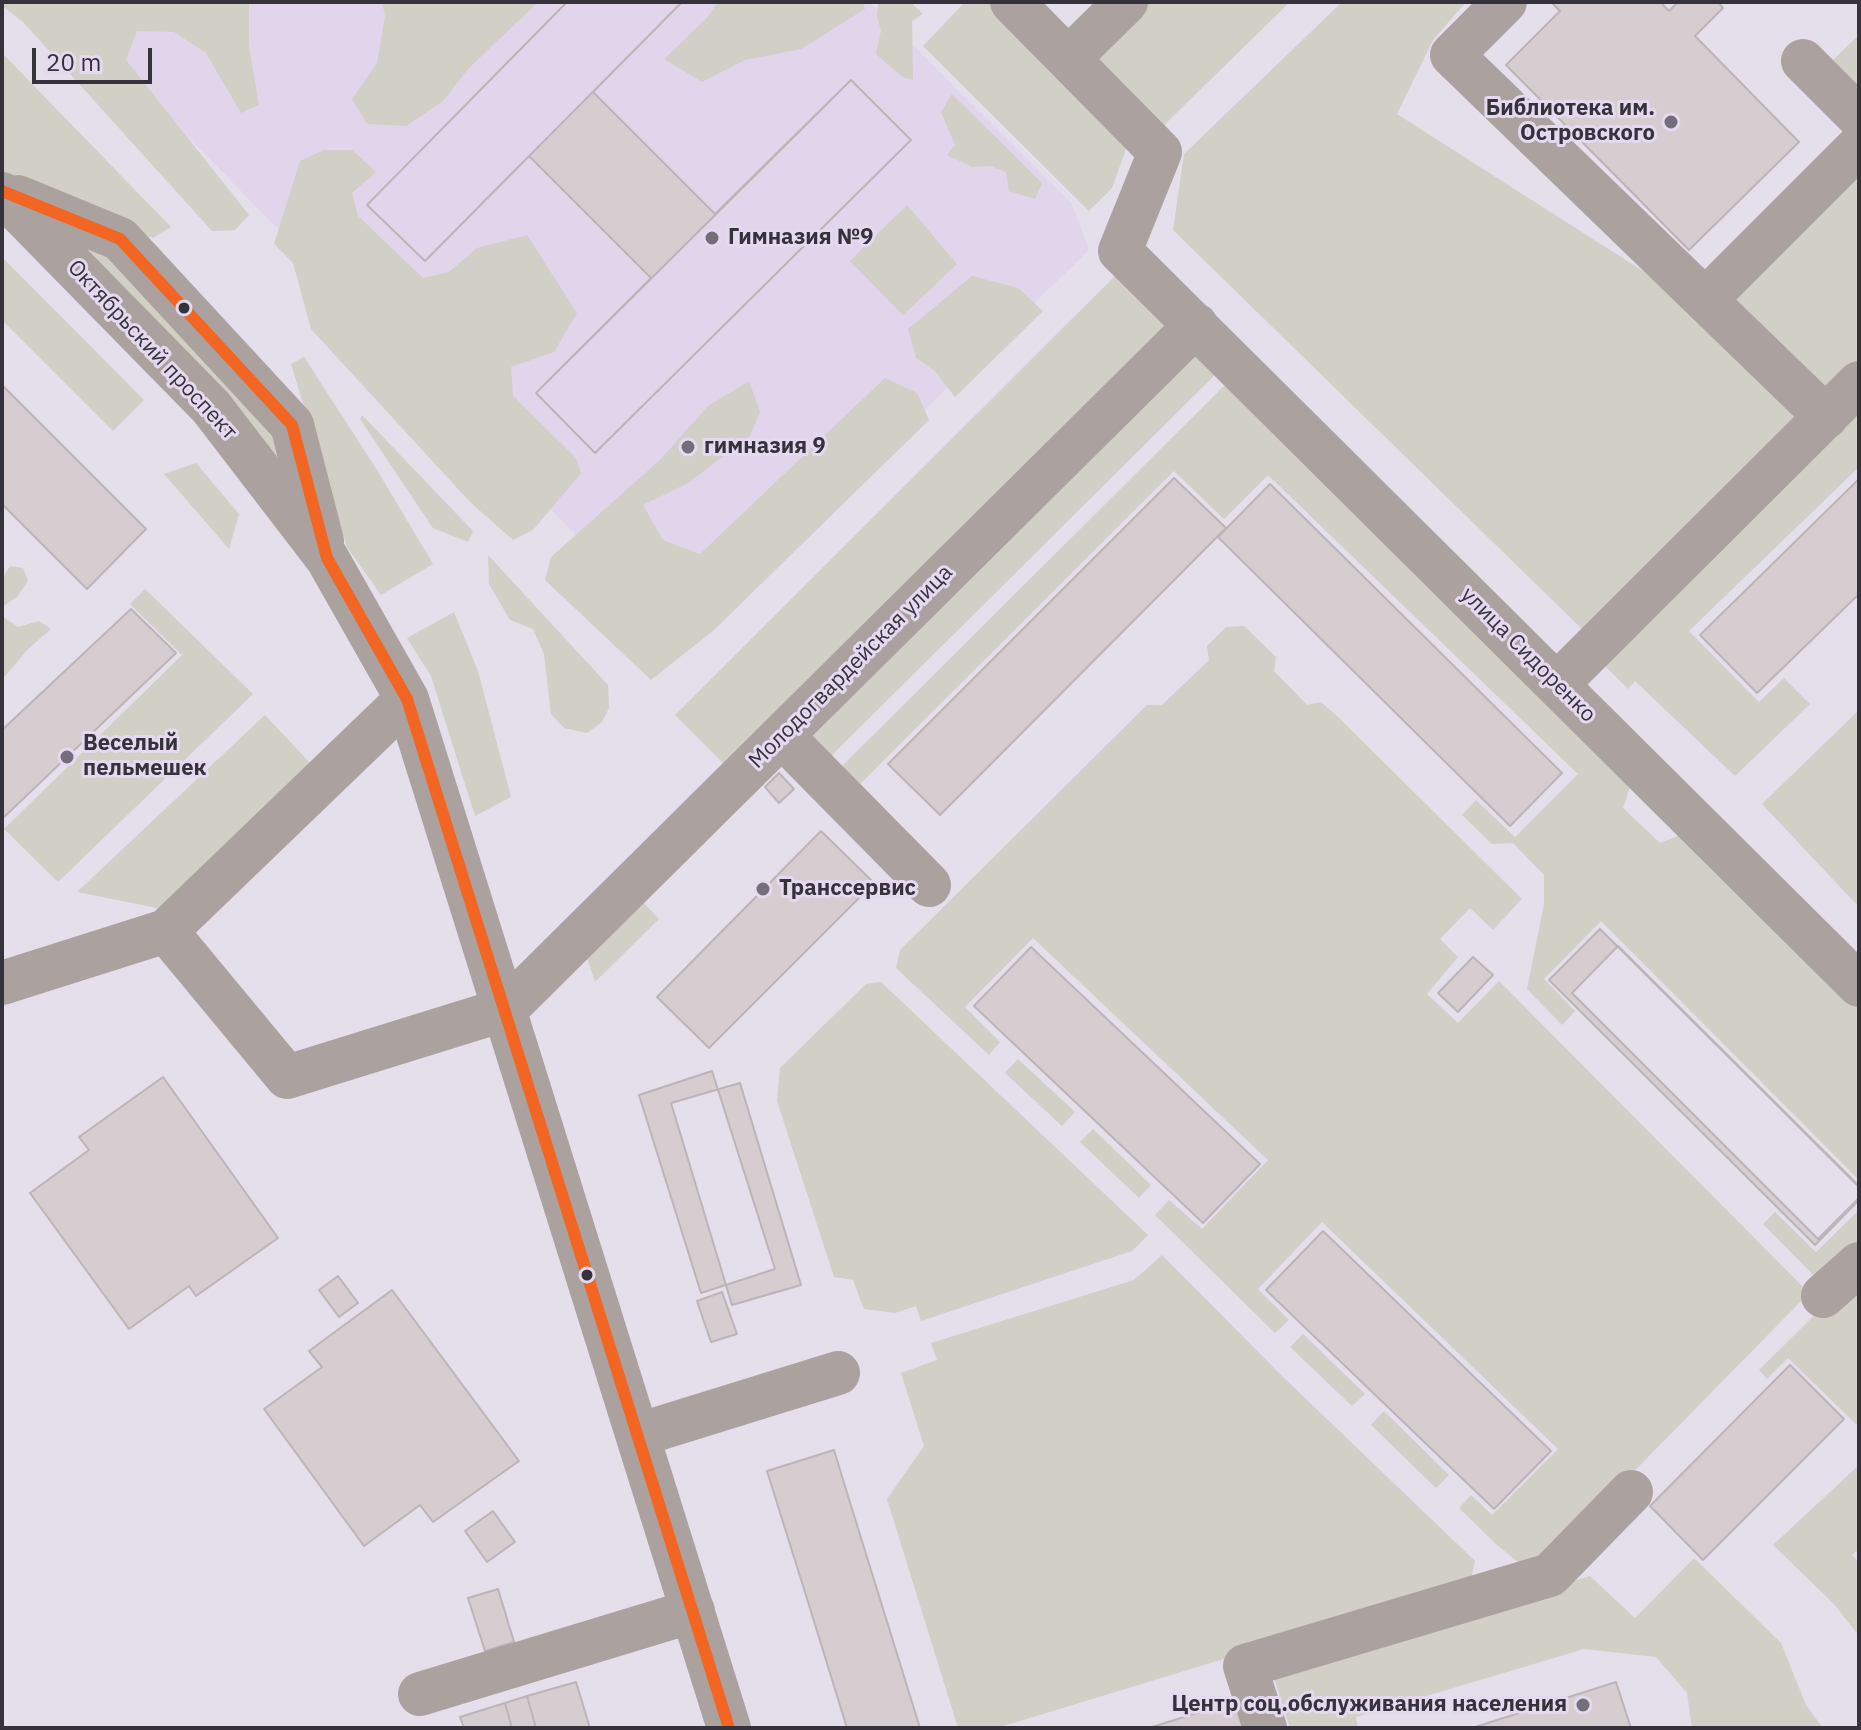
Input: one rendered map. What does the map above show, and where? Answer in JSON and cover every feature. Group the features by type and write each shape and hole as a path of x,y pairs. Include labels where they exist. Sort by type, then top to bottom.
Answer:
{"street":[{"path":"1012,2 1069,58 1126,2"},
{"path":"1505,2 1452,55 1826,417"},
{"name":"улица Сидоренко","path":"1069,58 1160,152 1120,251 1859,985"},
{"path":"1803,61 1859,117"},
{"path":"1705,300 1859,146"},
{"name":"Октябрьский проспект","path":"2,192 211,407 327,558 407,699 729,1728"},
{"name":"Молодогвардейская улица","path":"506,1009 1196,325"},
{"path":"1557,684 1859,383"},
{"path":"2,983 166,931 407,699"},
{"path":"782,736 929,885"},
{"path":"166,931 287,1077 506,1009"},
{"path":"1823,1296 1859,1264"},
{"path":"638,1435 838,1373"},
{"path":"1265,1728 1245,1666 1550,1575 1631,1492"},
{"path":"420,1694 693,1611"}],"shaded area":[{"path":"2,2 249,2 249,46 259,105 241,113 206,53 174,32 137,31 126,60 249,215 235,230 212,231 23,22 2,6"},
{"name":"гимназия 9","path":"57,2 870,2 1072,204 1089,250 683,645"},
{"path":"382,2 538,2 468,69 443,101 406,126 367,124 352,99 377,63 385,16"},
{"path":"718,2 863,2 865,9 801,49 745,60 702,82 664,59 707,18"},
{"path":"878,2 910,2 923,14 912,21 913,80 902,77 876,54 881,31 877,17"},
{"path":"965,2 998,2 1126,149 1112,188 1089,211 923,46"},
{"path":"1148,2 1290,2 1163,126 1093,55"},
{"path":"1342,2 1466,2 1433,40 1397,114 1668,287 1806,416 1583,630 1173,230 1184,154"},
{"path":"1859,35 1859,89 1833,60"},
{"path":"2,53 171,227 153,238 2,176"},
{"path":"952,94 1042,183 1035,199 1009,191 1006,172 990,166 972,167 947,155 955,145 941,112"},
{"path":"324,150 352,150 376,172 352,193 358,216 423,278 449,272 477,248 527,235 577,313 554,352 511,367 513,396 576,458 581,473 533,530 513,540 470,502 311,329 293,263 274,244 300,161"},
{"path":"1859,168 1859,366 1830,395 1727,298"},
{"path":"907,205 957,264 903,315 850,261"},
{"path":"84,233 270,429 287,484 66,234"},
{"path":"2,257 144,400 113,431 2,320"},
{"path":"972,276 1018,288 1043,311 955,397 935,371 916,358 908,329"},
{"path":"1115,276 1170,330 729,769 675,715"},
{"path":"1194,351 1217,373 823,764 805,744"},
{"path":"304,357 433,564 381,595 347,547 291,364"},
{"path":"885,378 917,393 929,420 714,630 651,680 545,580 551,557 661,459 708,406 749,381 760,412 750,436 688,483 643,505 663,540 700,554"},
{"path":"1230,380 1633,778 1623,808 1660,843 1686,833 1859,1008 1859,1180 1601,921 1544,979 1575,1011 1562,1025 1527,989 1544,904 1544,875 1513,843 1492,844 1462,815 1476,800 1515,837 1578,774 1268,475 1224,519 1174,471 852,792 834,774"},
{"path":"1859,401 1859,467 1689,631 1759,702 1784,678 1810,704 1735,776 1635,681 1628,689 1596,657"},
{"path":"362,415 473,531 468,542 433,528 360,419"},
{"path":"196,463 239,514 229,549 164,474"},
{"path":"488,555 608,685 609,708 602,722 587,733 564,728 551,714 544,654 533,629 510,620 489,584"},
{"path":"10,566 23,568 28,581 17,597 2,607 2,579"},
{"path":"145,589 253,694 58,882 4,829 182,655 130,604"},
{"path":"454,612 478,671 511,797 475,816 431,676 407,638"},
{"path":"2,616 18,627 39,621 51,629 28,649 2,680"},
{"path":"1244,626 1276,657 1274,671 1307,705 1321,702 1339,718 1522,899 1493,930 1470,908 1440,939 1458,957 1427,994 1458,1023 1499,981 1809,1293 1548,1559 1524,1567 1459,1508 1471,1495 1492,1515 1558,1449 1322,1222 1258,1289 1289,1320 1275,1333 1155,1215 1169,1200 1202,1229 1268,1160 1033,938 965,1007 1000,1042 989,1055 896,968 900,950 1147,705 1162,705 1209,660 1207,646 1226,627"},
{"path":"1859,710 1859,907 1762,804"},
{"path":"265,715 312,765 162,909 77,892"},
{"path":"638,897 659,919 595,982 585,951"},
{"path":"881,982 1148,1235 1132,1251 921,1321 916,1306 895,1313 864,1309 853,1280 834,1277 777,1101 780,1068 866,984"},
{"path":"1018,1059 1075,1112 1062,1126 1005,1073"},
{"path":"1093,1129 1151,1185 1139,1198 1080,1142"},
{"path":"1859,1210 1859,1249 1823,1285 1763,1224 1775,1212 1816,1252"},
{"path":"1162,1255 1282,1376 1475,1561 1470,1584 997,1728 958,1728 887,1499 924,1446 901,1373 937,1360 931,1343 1134,1280"},
{"path":"1856,1274 1859,1278 1859,1427 1788,1358 1767,1379 1759,1370"},
{"path":"1303,1334 1365,1394 1352,1406 1290,1347"},
{"path":"1384,1411 1449,1475 1436,1488 1371,1425"},
{"path":"1859,1465 1859,1549 1852,1555 1859,1562 1859,1636 1834,1604 1773,1545"},
{"path":"1694,1558 1781,1643 1806,1705 1823,1728 1692,1728 1687,1693 1656,1657 1584,1649 1356,1717 1358,1728 1290,1728 1271,1669 1590,1576 1635,1618"}],"building":[{"path":"567,2 682,2 425,261 367,205"},
{"name":"Гимназия №9","path":"567,2 682,2 593,92 715,214 851,80 911,140 595,453 536,393 651,278 529,156 425,261 367,205"},
{"name":"Библиотека им. Островского","path":"1551,2 1660,2 1669,11 1678,2 1718,2 1723,8 1695,36 1799,142 1689,250 1506,65 1560,11"},
{"path":"851,80 911,140 595,453 536,393"},
{"path":"2,385 146,529 87,589 2,504"},
{"path":"1174,478 1226,528 940,815 888,764"},
{"path":"1859,479 1859,594 1757,693 1700,635"},
{"path":"1270,484 1562,773 1510,826 1218,537"},
{"path":"131,609 176,653 2,819 2,730"},
{"path":"779,773 794,789 779,803 765,787"},
{"path":"821,831 874,883 709,1048 657,997"},
{"path":"1600,929 1859,1187 1859,1200 1815,1245 1549,980"},
{"path":"1618,946 1859,1186 1859,1198 1818,1239 1572,993"},
{"path":"1031,947 1260,1164 1203,1223 974,1006"},
{"path":"1473,957 1493,975 1458,1012 1438,993"},
{"path":"712,1071 775,1269 701,1293 639,1095"},
{"path":"163,1077 278,1238 196,1296 189,1286 129,1329 30,1193 89,1150 79,1137"},
{"path":"740,1083 801,1285 732,1305 671,1103"},
{"path":"1323,1231 1551,1451 1494,1509 1266,1290"},
{"path":"338,1276 358,1303 339,1317 319,1290"},
{"path":"392,1290 519,1461 433,1522 420,1505 364,1546 264,1409 322,1367 309,1351"},
{"path":"722,1292 737,1334 711,1342 697,1301"},
{"path":"1790,1365 1844,1419 1703,1560 1650,1506"},
{"path":"834,1450 920,1728 847,1728 767,1471"},
{"path":"493,1511 515,1542 487,1562 465,1531"},
{"path":"498,1589 514,1642 485,1651 468,1598"},
{"path":"576,1682 590,1728 536,1728 527,1696"},
{"name":"Центр соц.обслуживания населения","path":"1616,1682 1631,1728 1472,1728"},
{"path":"527,1696 536,1728 512,1728 505,1703"},
{"path":"1236,1700 1245,1728 1149,1728 1200,1712"},
{"path":"505,1703 512,1728 464,1728 460,1717"}],"transit line":[{"path":"2,191 120,239 292,425 327,558 407,699 729,1728"}],"place":[{"name":"Библиотека им. Островского","path":"1671,122"},
{"name":"Гимназия №9","path":"712,238"},
{"name":"гимназия 9","path":"688,447"},
{"name":"Веселый пельмешек","path":"67,757"},
{"name":"Транссервис","path":"763,889"},
{"name":"Центр соц.обслуживания населения","path":"1583,1705"}]}
